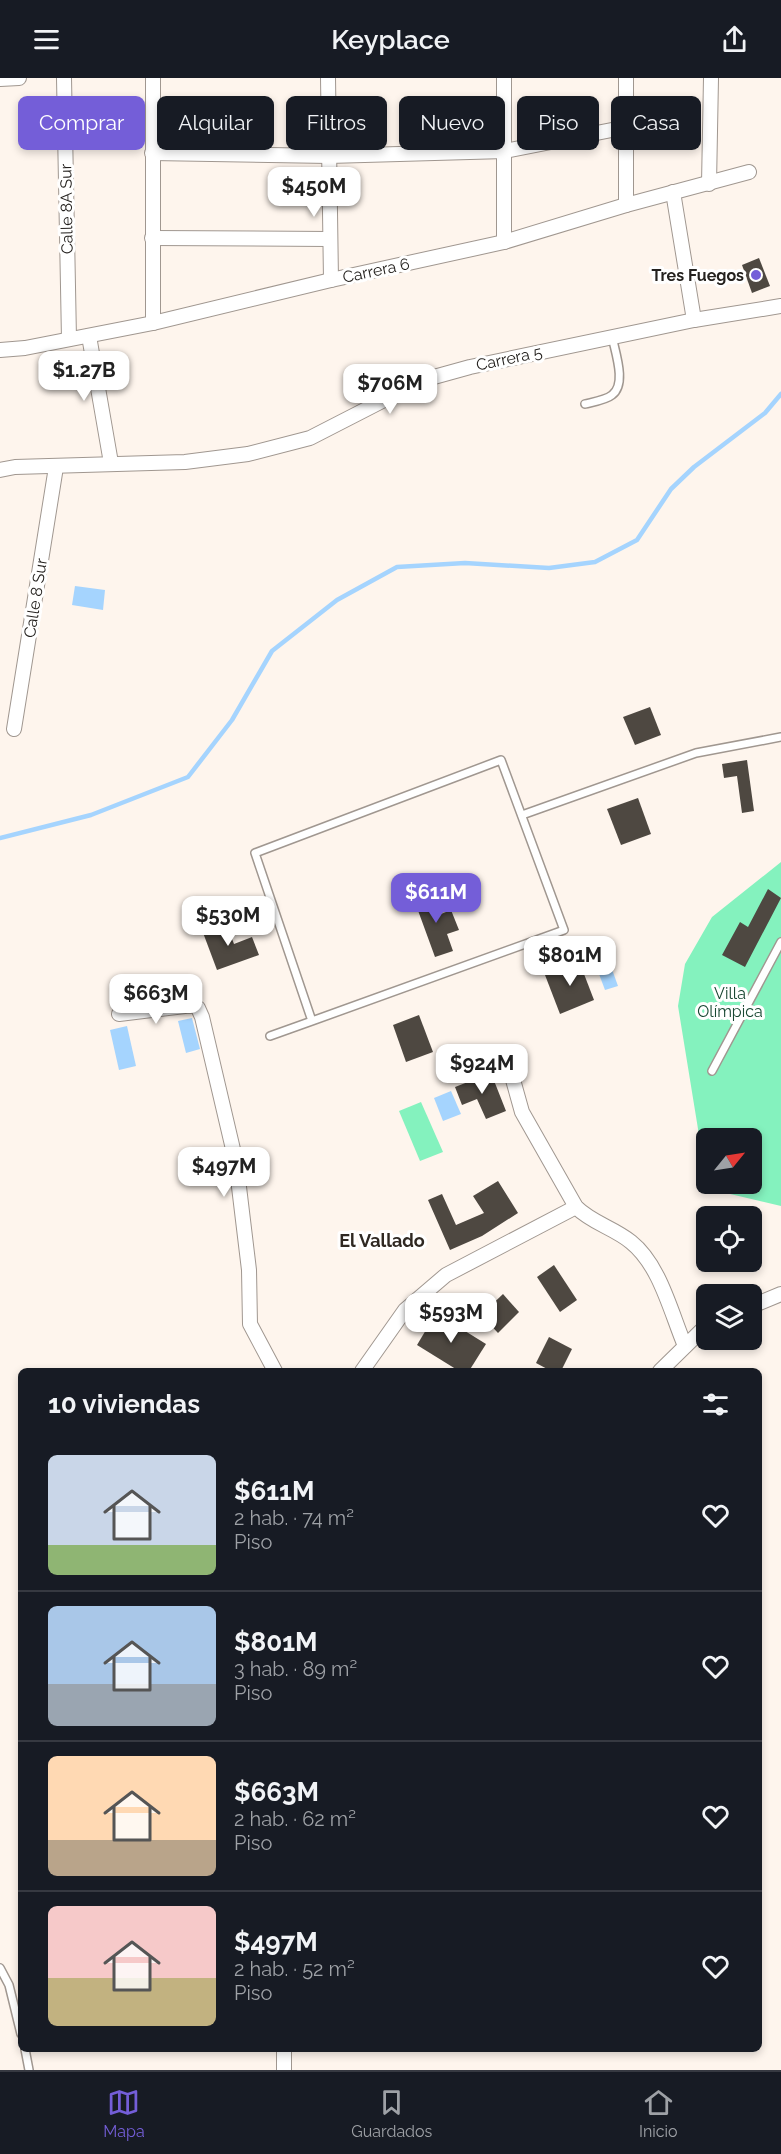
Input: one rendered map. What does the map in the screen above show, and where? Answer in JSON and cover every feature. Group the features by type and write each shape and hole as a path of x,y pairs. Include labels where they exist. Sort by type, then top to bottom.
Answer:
{"street":[{"path":"0,79 19,78"},
{"name":"Calle 8A Sur","path":"64,78 69,339"},
{"path":"153,78 153,323"},
{"path":"328,78 331,280"},
{"path":"504,78 504,242"},
{"path":"627,78 627,96"},
{"path":"709,184 711,78"},
{"path":"152,153 329,156 505,151 611,130"},
{"path":"626,205 627,150"},
{"name":"Carrera 6","path":"0,350 153,323 331,280 504,242 626,205 749,172"},
{"path":"673,192 694,320"},
{"path":"152,238 329,239"},
{"name":"Carrera 5","path":"0,470 15,467 185,462 249,454 310,438 423,380 470,367 612,336 777,306"},
{"path":"89,336 111,464"},
{"name":"Calle 8 Sur","path":"14,729 56,467"},
{"path":"118,1014 193,1005 198,1008 202,1017 236,1162 249,1270 250,1324 273,1368"},
{"path":"508,1062 522,1112 576,1207 588,1219 630,1241 643,1253 685,1346"},
{"path":"365,1368 405,1310 446,1275 576,1207"},
{"path":"762,1302 781,1294"},
{"path":"663,1368 696,1336"},
{"path":"284,2052 284,2070"}],"lane":[{"path":"585,404 611,396 617,390 620,381 612,336"},
{"path":"522,815 696,753 781,737"},
{"path":"270,1036 312,1021 564,930 501,760 255,853 312,1021"},
{"path":"712,1071 781,942"},
{"path":"0,1968 9,1985 18,2022"},
{"path":"26,2052 29,2070"}],"green space":[{"name":"Villa Olímpica","path":"781,862 781,1206 730,1194 762,1194 762,1128 698,1128 678,1006 685,964 712,917"},
{"path":"421,1102 443,1152 420,1161 399,1111"}],"water":[{"path":"75,586 105,590 103,610 72,605"},
{"path":"609,961 618,986 605,990 596,966"},
{"path":"192,1018 200,1049 186,1053 178,1021"},
{"path":"127,1026 136,1066 119,1070 110,1030"},
{"path":"451,1091 461,1114 443,1121 434,1098"}],"building":[{"name":"Tres Fuegos","path":"759,258 770,286 752,293 742,265"},
{"path":"650,707 661,735 635,745 623,717"},
{"path":"747,760 754,811 742,813 737,776 724,778 722,764"},
{"path":"638,798 651,834 621,845 607,809"},
{"path":"426,889 436,916 451,910 459,930 447,934 453,951 435,957 412,894"},
{"path":"768,889 781,898 745,967 722,955 740,922 748,927"},
{"path":"225,921 234,944 252,937 259,955 217,970 202,930"},
{"path":"579,961 594,1000 560,1014 545,975"},
{"path":"419,1015 433,1052 406,1062 393,1025"},
{"path":"491,1073 506,1111 486,1119 477,1099 462,1105 455,1087"},
{"path":"498,1181 518,1213 482,1236 450,1250 428,1200 442,1194 456,1225 484,1213 473,1196"},
{"path":"554,1265 577,1300 560,1312 537,1277"},
{"path":"503,1294 519,1312 498,1333 481,1315"},
{"path":"436,1313 486,1344 471,1368 454,1368 417,1345"},
{"path":"549,1337 572,1349 562,1368 545,1368 536,1363"}],"waterway":[{"path":"0,838 91,815 188,777 232,720 272,651 337,600 397,567 465,563 549,568 595,562 637,540 671,489 694,467 765,413 781,394"}],"place":[{"name":"Tres Fuegos","path":"756,275"}],"district":[{"name":"El Vallado","path":"382,1241"}]}
